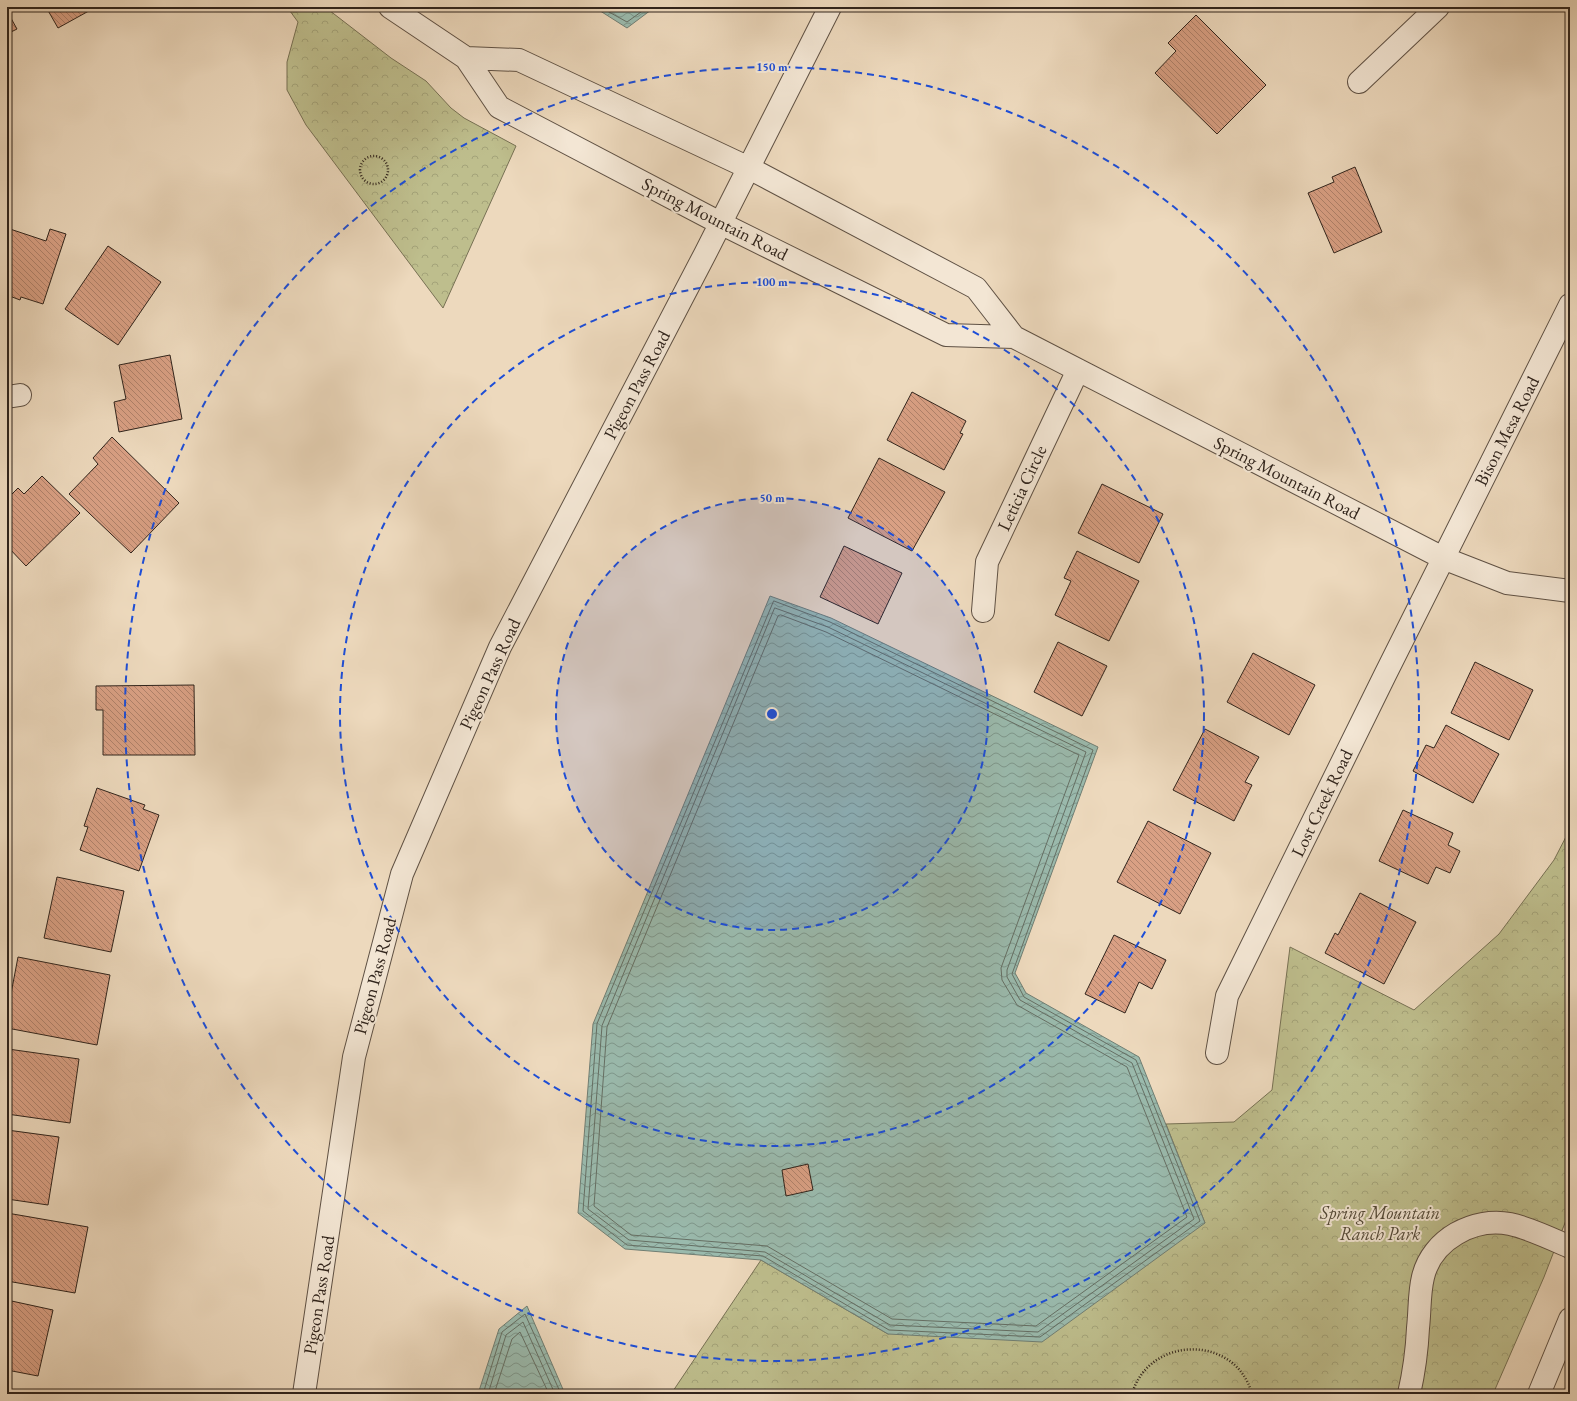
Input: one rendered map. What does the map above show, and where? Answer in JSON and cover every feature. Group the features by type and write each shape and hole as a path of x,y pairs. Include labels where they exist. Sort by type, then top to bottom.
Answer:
{"street":[{"name":"Spring Mountain Road","path":"390,7 466,58 499,107 720,223 946,335 1014,337"},
{"name":"Pigeon Pass Road","path":"304,1394 354,1057 402,874 500,647 749,168 830,7"},
{"path":"1359,82 1438,7"},
{"name":"Spring Mountain Road","path":"466,58 519,60 749,168 976,288 1014,337 1444,558 1507,583 1570,591"},
{"name":"Bison Mesa Road","path":"1444,558 1570,305"},
{"name":"Leticia Circle","path":"983,611 987,562 1078,370"},
{"name":"Lost Creek Road","path":"1217,1053 1227,996 1444,558"},
{"path":"1409,1394 1414,1368 1420,1289 1423,1275 1441,1245 1457,1233 1490,1222 1511,1224 1570,1247"},
{"path":"1539,1394 1570,1319"}],"path":[{"path":"374,155 384,159 389,167 389,172 384,181 375,184 366,182 363,179 360,170 360,166 365,158 374,155"},
{"path":"1132,1394 1135,1385 1145,1370 1159,1359 1175,1351 1192,1348 1210,1351 1226,1359 1240,1370 1249,1385 1252,1394"}],"green space":[{"path":"287,7 325,7 391,58 426,81 451,108 464,118 516,146 443,308 306,125 287,90 287,62 298,22"},
{"name":"Spring Mountain Ranch Park","path":"1570,829 1570,1210 1544,1277 1493,1394 671,1394 761,1260 888,1334 1205,1223 1166,1124 1234,1122 1272,1090 1290,947 1414,1010 1499,934 1554,860"}],"water":[{"path":"594,7 655,7 627,28"},
{"path":"770,596 831,618 1098,747 1015,973 1026,993 1139,1057 1205,1223 1042,1342 888,1334 761,1260 625,1249 578,1213 593,1024"},
{"path":"527,1306 565,1394 478,1394 499,1329"}],"building":[{"path":"46,7 96,7 58,28"},
{"path":"7,11 17,29 7,34"},
{"path":"1196,15 1266,85 1217,134 1155,73 1176,51 1168,43"},
{"path":"1355,167 1382,232 1334,253 1308,193 1334,182 1332,177"},
{"path":"7,228 46,241 50,229 66,234 43,304 21,297 20,300 7,295"},
{"path":"108,246 161,282 118,345 65,309"},
{"path":"170,355 182,419 119,432 114,402 126,399 119,365"},
{"path":"912,392 966,421 960,433 963,434 944,470 887,440"},
{"path":"112,437 179,503 131,553 69,494 98,464 93,458"},
{"path":"879,458 945,492 912,551 848,518"},
{"path":"42,476 80,513 26,566 7,546 7,499 18,488 24,494"},
{"path":"1570,483 1570,492 1566,490"},
{"path":"1102,484 1163,514 1139,563 1078,533"},
{"path":"844,546 902,573 878,624 820,597"},
{"path":"1077,551 1139,581 1109,641 1055,615 1071,581 1064,578"},
{"path":"1058,642 1107,666 1082,716 1034,692"},
{"path":"1253,653 1315,685 1289,735 1227,702"},
{"path":"1475,662 1533,690 1509,740 1451,713"},
{"path":"194,685 195,755 103,755 103,710 96,710 96,686"},
{"path":"1446,725 1499,754 1473,803 1413,771 1426,745 1434,748"},
{"path":"1205,729 1259,757 1245,782 1252,785 1234,821 1173,790"},
{"path":"97,788 145,805 143,809 159,815 139,871 80,850 88,827 84,826"},
{"path":"1403,810 1453,833 1448,845 1460,851 1450,873 1436,867 1428,884 1379,861"},
{"path":"1148,821 1211,853 1180,914 1117,882"},
{"path":"57,877 124,891 111,952 44,938"},
{"path":"1360,893 1416,922 1384,984 1325,953 1335,933 1338,935"},
{"path":"1114,935 1166,960 1152,989 1139,982 1125,1013 1085,994"},
{"path":"18,957 110,975 97,1045 7,1028 7,998 10,999"},
{"path":"8,1049 79,1059 70,1123 7,1114"},
{"path":"7,1130 59,1137 48,1205 7,1199"},
{"path":"808,1164 813,1190 786,1196 782,1170"},
{"path":"7,1213 88,1227 75,1293 7,1281"},
{"path":"7,1300 53,1310 38,1376 7,1370"},
{"path":"7,1388 28,1394 7,1394"}]}
